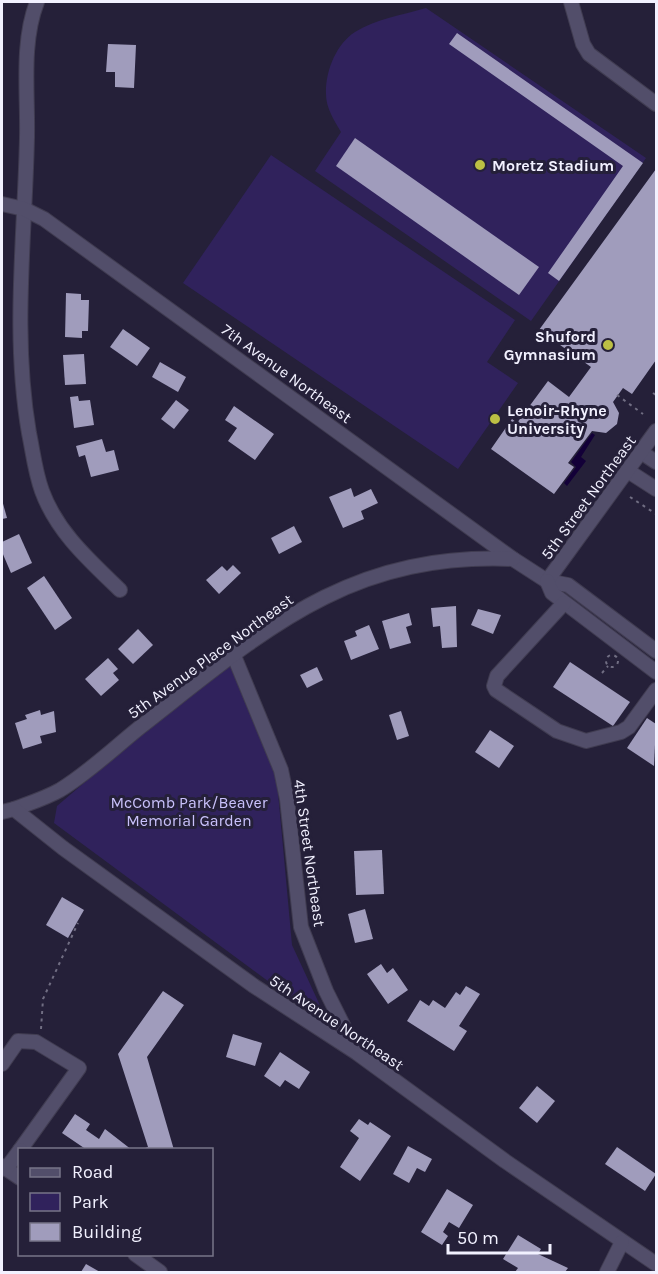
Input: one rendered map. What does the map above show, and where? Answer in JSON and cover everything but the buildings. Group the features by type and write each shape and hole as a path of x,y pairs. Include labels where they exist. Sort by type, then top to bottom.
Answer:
{"street":[{"path":"37,2 28,30 24,209 19,306 21,370 36,471 42,492 62,530 75,547 120,590"},
{"path":"571,2 583,44 589,54 657,104"},
{"name":"7th Avenue Northeast","path":"2,204 24,209 44,219 513,559 547,581 568,585 657,651"},
{"name":"5th Street Northeast","path":"547,581 657,431"},
{"path":"641,452 657,462"},
{"path":"628,471 657,489"},
{"name":"5th Avenue Place Northeast","path":"8,810 61,789 234,656 309,603 371,576 440,560 513,559"},
{"name":"7th Avenue Northeast","path":"547,581 552,593 564,603 657,672"},
{"path":"564,603 497,676 494,686 557,731 586,741 630,728 657,690"},
{"name":"4th Street Northeast","path":"234,656 281,770 287,799 301,927 326,991 357,1053"},
{"name":"5th Avenue Northeast","path":"8,810 254,986 357,1053 451,1123 657,1264"},
{"path":"2,1064 18,1041 36,1042 79,1068 21,1148"},
{"path":"18,1152 4,1168 18,1177"},
{"path":"607,1272 622,1242"},
{"path":"138,1256 160,1272"}],"path":[{"path":"617,395 643,414"},
{"path":"630,497 657,514"},
{"path":"602,673 608,666"},
{"path":"39,1035 43,999 78,923"}],"green space":[{"name":"Moretz Stadium","path":"426,8 646,158 531,321 315,171 341,132 326,99 327,77 337,51 348,37 363,28"},
{"path":"271,155 515,320 487,362 518,383 458,469 183,283"},
{"name":"McComb Park/Beaver Memorial Garden","path":"228,660 276,771 292,945 323,1012 318,1018 54,823 57,806"}],"shaded area":[{"path":"592,433 595,435 581,457 586,461 567,486 564,483 576,467 571,462"}],"place":[{"name":"Moretz Stadium","path":"480,165"},
{"name":"Shuford Gymnasium","path":"608,345"},
{"name":"Lenoir-Rhyne University","path":"495,419"}]}
